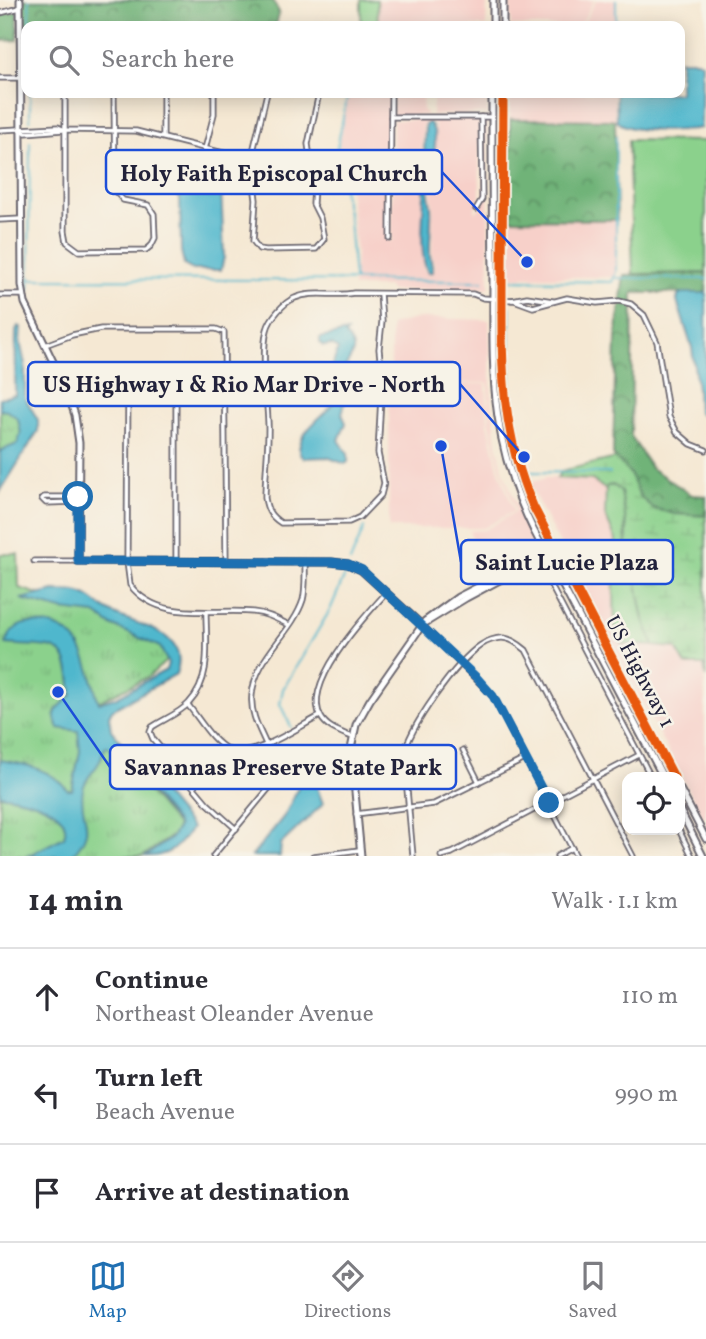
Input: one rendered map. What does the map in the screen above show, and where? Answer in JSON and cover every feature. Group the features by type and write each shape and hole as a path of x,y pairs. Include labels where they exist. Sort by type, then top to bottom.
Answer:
{"main road":[{"path":"20,0 23,295 67,391 78,429 78,561 331,562 353,565 362,570 422,625"},
{"path":"493,0 503,18"},
{"path":"492,21 493,0"},
{"path":"503,0 503,18"},
{"name":"US Highway 1","path":"492,98 493,391 500,438 514,486 546,554 661,772"},
{"name":"US Highway 1","path":"503,98 503,390 510,437 523,483 555,550 672,772"},
{"path":"492,117 503,134"},
{"path":"360,853 351,763 352,737 370,700 425,621 441,608 555,550"},
{"path":"486,585 546,554"},
{"path":"654,761 664,769 670,769"},
{"path":"685,799 706,839"},
{"path":"685,820 703,856"}],"street":[{"path":"0,13 20,8"},
{"path":"0,78 20,78"},
{"path":"65,98 65,231 69,245 79,251 143,250 151,246 155,238 155,214 148,205 126,202 116,193 114,98"},
{"path":"163,98 163,137"},
{"path":"205,149 214,114 214,98"},
{"path":"266,98 251,160 256,200 253,230 256,246 266,250 316,249 324,239 320,218 313,204 314,186 309,159 309,132 318,98"},
{"path":"390,239 391,98"},
{"path":"391,117 492,117"},
{"path":"476,209 482,199 481,117"},
{"path":"0,130 58,127 65,130 135,131 251,160 309,159"},
{"path":"0,220 21,219"},
{"path":"380,294 382,321 379,349 382,378 378,453 384,483 382,495 369,510 349,522 281,523 267,509 265,498 267,331 271,320 293,298 300,296 380,294 456,293 502,298 533,307 574,298 597,303 622,301 631,304 640,311 657,342 669,417 677,432 691,444 706,450"},
{"path":"0,295 23,295"},
{"path":"510,300 527,297 555,301"},
{"path":"45,345 72,335 101,329 223,330 226,337 226,562"},
{"path":"176,380 176,561"},
{"path":"67,391 98,382 225,380"},
{"path":"128,381 127,562 130,585 145,598 170,610 255,612 289,625"},
{"path":"44,497 78,500 46,503 42,499 44,497"},
{"path":"470,552 486,585"},
{"path":"34,561 78,561"},
{"path":"213,856 270,787 274,778 272,757 255,723 252,709 253,688 261,666 289,625 303,598 304,562"},
{"path":"534,562 540,566 547,578 648,772"},
{"path":"547,578 549,573 556,573"},
{"path":"352,737 336,731 320,716 316,704 317,690 324,675 363,618 387,592"},
{"path":"206,612 205,674 199,690 188,705 152,727 150,732 207,803 236,829"},
{"path":"422,625 493,696 576,856"},
{"path":"413,856 404,756 406,746 436,696 462,664 481,645 494,639 510,639 526,650 633,856"},
{"path":"188,705 221,744 229,750 246,753 320,716"},
{"path":"463,750 479,782"},
{"path":"441,856 452,853 639,755"},
{"path":"356,814 408,809 445,800 525,759"},
{"path":"682,835 692,856"},
{"path":"556,856 572,848"},
{"path":"313,856 360,853"}],"shaded area":[{"path":"377,0 487,0 486,21 378,21"},
{"path":"510,0 594,0 583,21 511,21"},
{"path":"596,0 615,0 615,21 585,21"},
{"path":"348,98 389,98 388,241 392,241 393,120 479,119 480,198 474,210 477,212 484,199 483,119 487,119 489,288 391,291 388,287 353,287 356,254 350,193 338,152","holes":["433,121 436,159 430,184 433,207 432,256 435,268 430,275 424,270 422,252 423,168 395,166 393,160 422,157 423,124","355,153 385,157 388,163 386,168 375,173 353,172 345,168 345,157"]},
{"path":"393,98 422,98 423,110 427,115 393,115"},
{"path":"434,98 487,98 487,114 432,115"},
{"path":"510,98 614,98 615,120 510,119"},
{"path":"511,219 617,220 616,277 511,277"},
{"path":"420,318 489,320 491,391 497,445 504,474 537,553 492,577 469,531 485,530 516,511 500,467 490,423 488,383 391,382 391,325"},
{"path":"389,384 486,384 488,424 498,468 514,511 484,528 389,528"},
{"path":"546,478 592,480 605,489 605,515 616,540 613,588 676,648 681,658 704,665 706,816 702,816 685,783 685,772 679,772 530,483"}],"green space":[{"path":"22,0 272,0 279,12 277,21 22,21"},
{"path":"361,0 377,0 378,21 361,21"},
{"path":"18,11 18,40 0,41 0,15"},
{"path":"510,119 615,120 617,220 511,219"},
{"path":"628,140 706,141 706,273 633,274"},
{"path":"706,273 706,293 633,293 631,436 651,468 692,495 706,496 706,516 674,514 652,508 640,496 630,474 613,455 616,338 624,275"},
{"path":"0,406 13,407 29,428 0,477"},
{"path":"616,458 630,474 640,496 652,508 674,514 706,516 706,678 704,665 686,665 676,648 654,646 626,555 627,528 621,491 613,485 605,489 592,480 557,478 561,471"},
{"path":"606,486 616,486 621,491 625,511 626,555 654,646 622,644 615,628 613,560 616,540 605,515"},
{"path":"0,554 18,554 19,588 142,626 172,656 148,677 86,708 99,750 109,746 177,825 177,832 143,856 0,856"}],"water":[{"path":"685,60 702,63 701,128 644,130 617,121 616,98 685,98"},
{"path":"429,122 433,128 435,144 428,185 432,272 428,273 423,251 424,166 396,164 395,160 424,159 425,125"},
{"path":"145,161 212,179 221,186 224,257 221,270 193,270 184,265 181,251 180,199 170,189 144,177 142,169"},
{"path":"706,293 706,419 698,412 692,348 677,301 678,295"},
{"path":"18,326 21,327 20,342 25,364 25,398 38,420 38,431 0,492 0,451 17,444 21,434 18,419 8,411 0,410 0,398 15,395"},
{"path":"347,332 345,335 352,344 353,352 344,369 347,394 342,414 346,423 339,440 348,454 348,462 345,464 327,457 303,458 299,452 304,435 329,408 335,397 329,382 338,349 332,345 323,346 320,338"},
{"path":"54,591 83,594 110,612 161,634 176,649 179,660 176,674 112,710 109,716 111,730 192,828 178,845 168,852 146,856 171,838 178,827 176,822 116,751 106,746 84,786 82,799 86,822 85,837 71,856 27,856 64,837 65,826 61,818 43,806 0,795 0,760 46,772 68,790 72,790 80,751 78,731 59,728 55,717 57,709 72,695 67,663 56,649 6,644 15,628 28,623 51,625 74,638 86,660 99,703 117,697 166,670 168,663 160,647 111,625 95,614 62,610 21,599"},
{"path":"306,749 314,752 318,790 323,804 281,844 280,856 252,856 285,815 304,775 296,756"}],"waterway":[{"path":"29,0 30,21"},
{"path":"616,0 616,21"},
{"path":"30,98 30,120"},
{"path":"347,98 336,153 349,219 354,279"},
{"path":"511,280 612,282 616,272 616,136"},
{"path":"29,290 30,142"},
{"path":"616,278 706,279"},
{"path":"31,279 483,281"},
{"path":"510,307 510,384"},
{"path":"512,408 521,447"},
{"path":"531,472 610,473"},
{"path":"350,562 364,528"},
{"path":"291,727 280,704 283,689 330,610 348,568"}],"cycle path":[{"path":"503,98 503,364 508,420 514,448 533,506 671,772"}],"place":[{"name":"Holy Faith Episcopal Church","path":"527,262"},
{"name":"Saint Lucie Plaza","path":"441,446"},
{"name":"US Highway 1 & Rio Mar Drive - North","path":"524,457"},
{"name":"Savannas Preserve State Park","path":"58,692"}],"route":[{"path":"78,497 78,561 331,562 353,565 362,570 493,696 549,803"}]}
